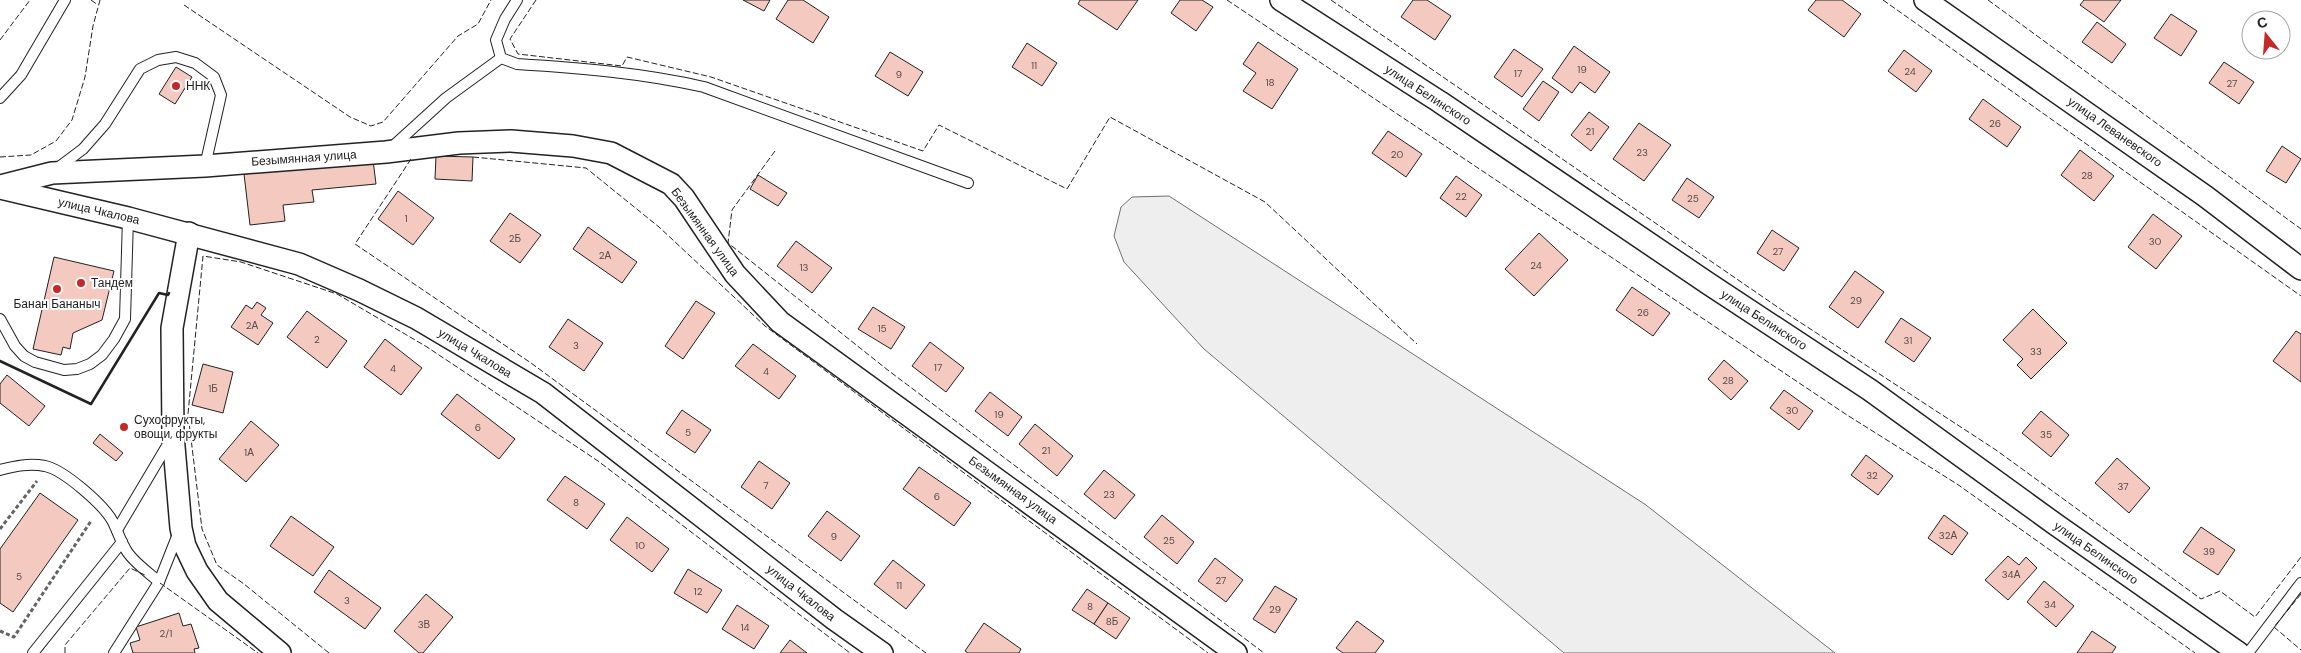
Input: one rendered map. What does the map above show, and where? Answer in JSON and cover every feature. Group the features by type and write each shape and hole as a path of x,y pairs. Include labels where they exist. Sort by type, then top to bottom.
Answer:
{"street":[{"name":"улица Белинского","path":"1281,0 1440,102 1709,284 1870,390 2055,524 2239,653"},
{"name":"улица Леваневского","path":"1925,0 2205,196 2301,269"},
{"name":"Безымянная улица","path":"0,187 52,173 205,166 494,142 564,146 610,153 655,174 671,184 684,198 726,263 780,322 1236,653"},
{"name":"улица Чкалова","path":"0,187 189,233 298,264 359,290 416,318 544,393 834,619 882,653"},
{"path":"189,233 172,328 173,435 181,528 185,546 197,571 218,601 280,653"}],"lane":[{"path":"0,98 21,75 65,0"},
{"path":"501,58 496,40 505,19 517,0"},
{"path":"52,173 83,149 105,124 140,69 158,60 176,57 195,63 214,77 221,95 205,166"},
{"path":"386,152 446,98 501,58"},
{"path":"501,58 517,64 623,73 673,80 704,87 968,182"},
{"path":"0,319 15,346 24,356 35,362 64,370 77,369 90,364 102,355 125,319 128,218"},
{"path":"116,530 173,435"},
{"path":"0,470 22,464 48,466 77,484 103,509 134,560 159,582"},
{"path":"114,653 159,582 181,528"},
{"path":"33,653 122,542"},
{"path":"2248,653 2301,583"}],"path":[{"path":"0,529 39,477"},
{"path":"0,631 14,637 95,516"}],"shaded area":[{"path":"1169,196 1646,505 1835,653 1564,653 1204,349 1124,262 1114,236 1121,207 1132,197"}],"building":[{"path":"743,0 770,0 764,11"},
{"path":"788,0 803,0 829,17 813,43 776,19"},
{"path":"1080,0 1138,0 1117,30 1078,4"},
{"path":"1180,0 1202,0 1213,7 1196,31 1171,13"},
{"path":"1413,0 1427,0 1451,16 1435,40 1401,17"},
{"path":"1816,0 1842,0 1861,14 1844,37 1808,10"},
{"path":"2084,0 2121,0 2104,22 2080,5"},
{"path":"2171,14 2197,31 2181,56 2154,38"},
{"path":"2097,22 2126,44 2112,63 2082,42"},
{"path":"1258,42 1298,69 1272,109 1243,91 1256,73 1243,64"},
{"path":"1027,43 1057,63 1042,86 1012,67"},
{"path":"1574,46 1610,72 1595,93 1580,82 1572,93 1552,78"},
{"path":"1514,49 1543,69 1522,97 1494,77"},
{"path":"1904,50 1932,71 1916,92 1888,71"},
{"path":"890,52 923,72 908,96 875,76"},
{"path":"2224,62 2254,82 2239,104 2209,83"},
{"path":"176,67 192,77 175,104 159,94"},
{"path":"1543,81 1559,92 1539,121 1523,109"},
{"path":"1983,99 2021,127 2007,147 1969,119"},
{"path":"1589,112 1609,127 1591,151 1571,135"},
{"path":"1639,123 1671,145 1644,181 1613,159"},
{"path":"1388,131 1422,154 1406,177 1372,153"},
{"path":"2282,146 2301,159 2286,183 2266,171"},
{"path":"2080,150 2114,176 2094,201 2061,175"},
{"path":"436,156 473,157 472,181 435,179"},
{"path":"373,160 376,184 312,190 314,202 283,205 285,221 250,225 244,174"},
{"path":"758,175 787,193 778,206 750,189"},
{"path":"1456,176 1482,195 1466,217 1440,198"},
{"path":"1687,178 1714,197 1699,218 1672,200"},
{"path":"398,191 434,218 413,245 378,219"},
{"path":"510,213 541,235 520,263 490,241"},
{"path":"2153,214 2182,236 2156,269 2128,247"},
{"path":"588,227 637,262 622,283 573,249"},
{"path":"1772,230 1799,248 1784,271 1757,253"},
{"path":"1539,233 1568,260 1534,296 1505,269"},
{"path":"796,241 832,268 812,293 777,266"},
{"path":"54,257 114,271 102,320 73,333 70,349 63,347 61,355 33,349"},
{"path":"1855,271 1884,292 1858,328 1829,307"},
{"path":"1632,287 1670,313 1653,336 1616,310"},
{"path":"696,301 715,313 683,359 665,346"},
{"path":"257,302 266,308 261,315 273,323 258,345 231,327 246,305 252,309"},
{"path":"873,307 905,327 891,349 858,329"},
{"path":"2033,309 2067,343 2031,379 2017,365 2023,359 2003,340"},
{"path":"307,311 347,341 327,368 287,337"},
{"path":"1901,318 1931,338 1914,362 1885,342"},
{"path":"568,319 603,343 584,371 549,347"},
{"path":"2296,331 2301,334 2301,382 2273,361"},
{"path":"385,339 422,368 401,395 364,367"},
{"path":"930,342 964,368 946,392 912,366"},
{"path":"753,344 796,376 779,399 735,366"},
{"path":"1724,360 1748,381 1731,400 1708,379"},
{"path":"203,364 233,372 223,413 192,405"},
{"path":"7,375 45,406 29,426 0,403 0,384"},
{"path":"1784,390 1813,411 1799,430 1770,408"},
{"path":"990,392 1022,417 1008,436 975,411"},
{"path":"457,394 515,439 499,459 441,414"},
{"path":"682,410 711,430 695,453 666,433"},
{"path":"2041,411 2069,435 2051,457 2022,433"},
{"path":"251,421 279,445 246,482 219,459"},
{"path":"1035,424 1073,456 1057,476 1019,444"},
{"path":"100,434 123,453 116,461 93,443"},
{"path":"1866,455 1893,476 1878,495 1851,475"},
{"path":"2117,458 2150,488 2129,513 2095,483"},
{"path":"759,461 790,483 772,509 741,487"},
{"path":"919,467 971,503 954,526 903,489"},
{"path":"1104,470 1135,495 1115,519 1084,494"},
{"path":"565,476 605,504 587,529 547,500"},
{"path":"40,493 78,520 13,612 0,603 0,549"},
{"path":"827,511 860,536 841,561 808,536"},
{"path":"1162,515 1194,542 1177,564 1144,537"},
{"path":"1944,515 1968,533 1952,555 1928,538"},
{"path":"291,516 334,547 313,576 270,546"},
{"path":"627,517 669,549 652,572 610,540"},
{"path":"2201,527 2235,550 2218,575 2183,552"},
{"path":"2008,556 2019,565 2026,557 2037,568 2008,600 1985,580"},
{"path":"1215,558 1243,580 1226,602 1198,581"},
{"path":"893,560 925,585 906,609 874,584"},
{"path":"688,569 722,590 707,613 674,593"},
{"path":"329,570 381,608 365,629 314,592"},
{"path":"2044,581 2074,606 2056,627 2027,602"},
{"path":"1275,586 1297,599 1275,633 1253,619"},
{"path":"1087,589 1108,603 1094,624 1072,610"},
{"path":"426,594 453,617 423,653 419,653 394,631"},
{"path":"1108,603 1130,618 1116,639 1094,624"},
{"path":"737,605 769,626 754,649 722,629"},
{"path":"179,613 183,626 191,624 199,648 194,649 195,653 133,653 130,643 140,640 136,627"},
{"path":"1357,621 1384,641 1375,653 1343,653 1336,648"},
{"path":"984,623 1021,649 1019,653 968,653 965,651"},
{"path":"2092,631 2116,647 2112,653 2077,653"},
{"path":"790,640 807,653 780,653"}],"fence":[{"path":"0,40 30,0"},
{"path":"91,0 98,5"},
{"path":"0,157 31,155 56,141 72,120 85,77 93,26 100,0"},
{"path":"184,5 350,117 371,126 383,122 458,36 478,24 491,0"},
{"path":"536,0 510,39 518,54 622,66 627,57 711,77 923,151 939,125 1067,189 1110,117 1265,202 1417,344"},
{"path":"1227,0 1847,415 1957,484 2195,653"},
{"path":"1331,0 1792,317 1996,450 2201,599 2220,591 2255,617 2301,557"},
{"path":"1883,0 2301,296"},
{"path":"1988,0 2301,229"},
{"path":"775,151 732,210 728,243 889,371 1264,653"},
{"path":"473,157 586,168 659,227 765,326 1208,653"},
{"path":"411,159 355,244 531,363 926,653"},
{"path":"329,653 244,584 217,565 202,529 188,414 203,256 241,262 337,294 427,347 598,461 850,653"},
{"path":"65,653 65,645 130,568 147,576"},
{"path":"160,583 258,653"},
{"path":"2301,594 2274,627 2301,650"}],"wall":[{"path":"0,361 91,404 159,293 168,295 169,293"}],"place":[{"name":"ННК","path":"176,86"},
{"name":"Тандем","path":"81,283"},
{"name":"Банан Бананыч","path":"57,289"},
{"name":"Сухофрукты, овощи, фрукты","path":"124,427"}]}
